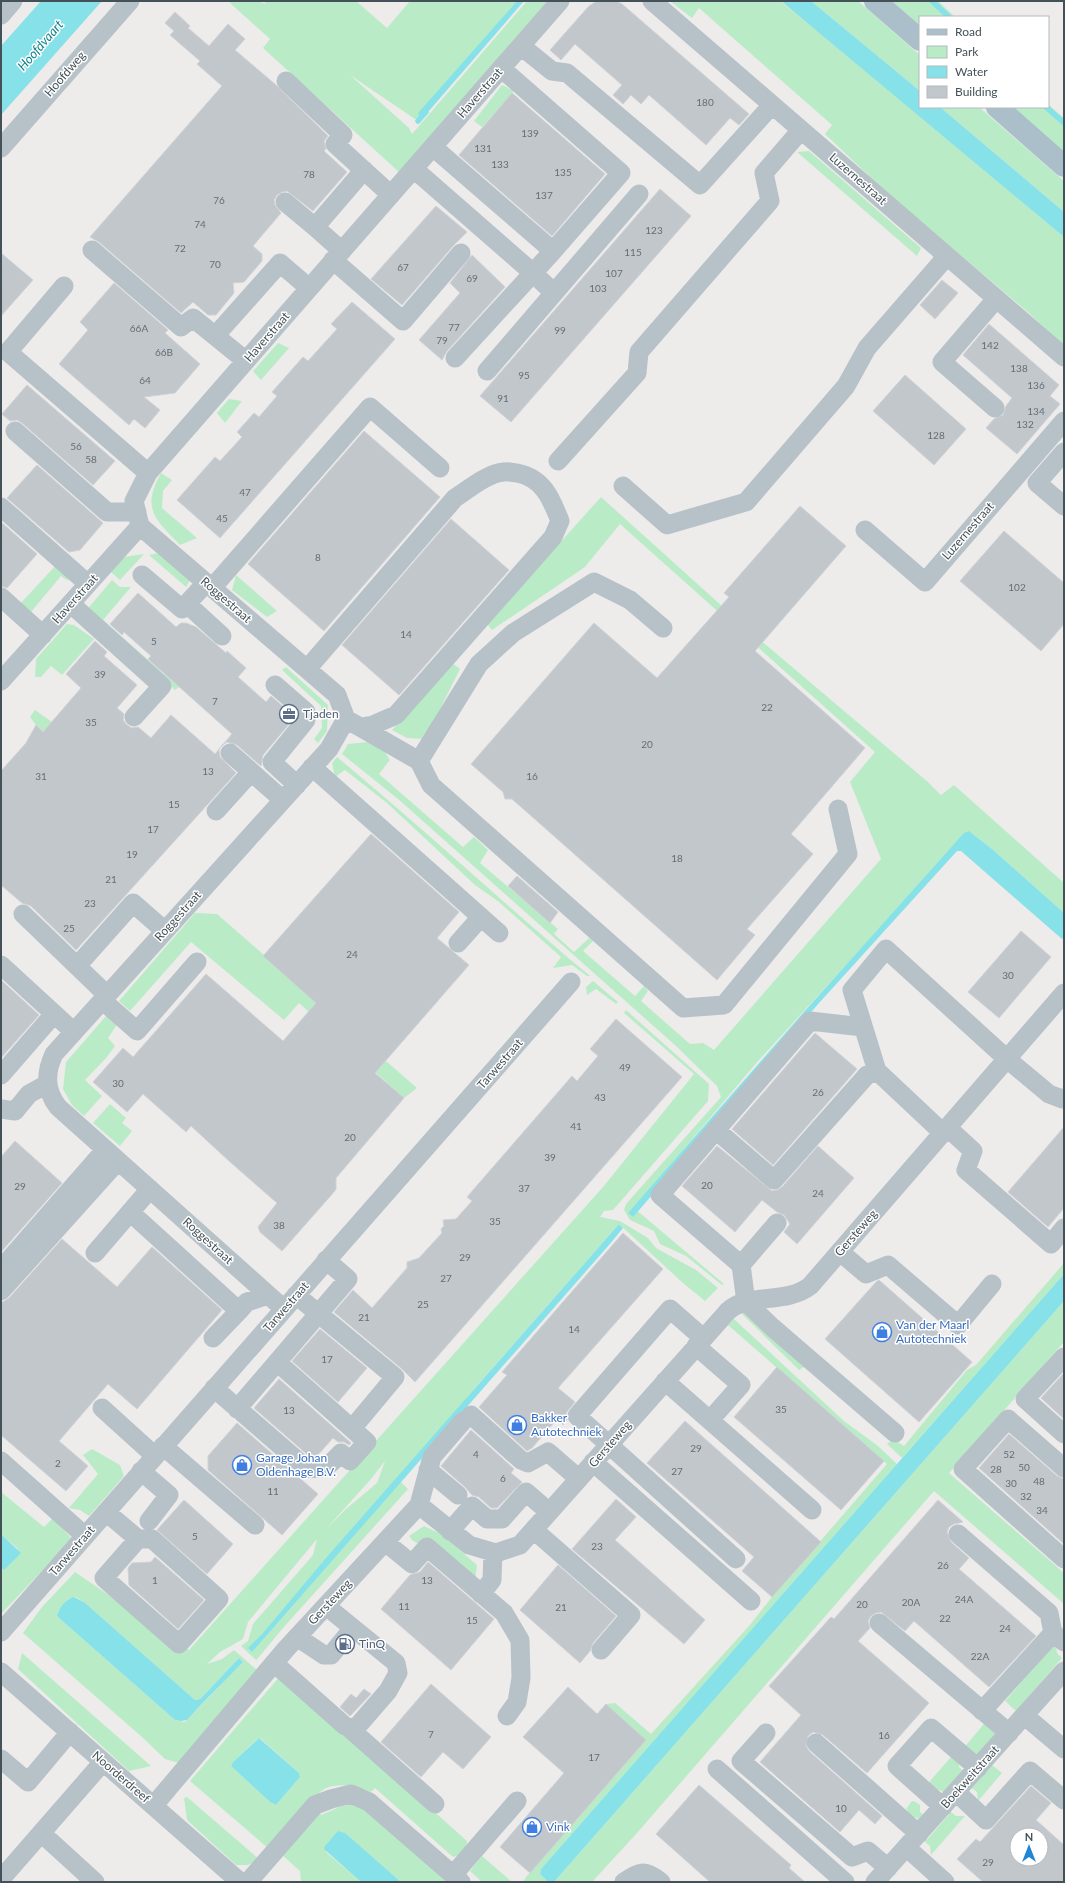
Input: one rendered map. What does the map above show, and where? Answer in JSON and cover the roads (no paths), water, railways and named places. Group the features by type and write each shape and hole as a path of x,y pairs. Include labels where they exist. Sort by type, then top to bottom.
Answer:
{"main road":[{"path":"875,1 919,39"},
{"path":"998,108 1064,166"}],"street":[{"path":"1,14 13,1"},
{"name":"Hoofdweg","path":"1,148 130,1"},
{"name":"Haverstraat","path":"1,681 88,584 138,519 134,500 148,473 560,1"},
{"name":"Luzernestraat","path":"652,1 1064,357"},
{"path":"521,46 552,71 567,73 700,184 772,105"},
{"path":"455,358 553,251 621,173 501,68"},
{"path":"286,81 344,134 335,144 391,195"},
{"path":"558,461 637,373 639,352 770,201 764,173 800,130"},
{"path":"433,147 553,251"},
{"path":"414,169 554,292"},
{"path":"315,227 364,170"},
{"path":"486,371 639,194"},
{"path":"285,202 315,227 338,256 403,321 462,253"},
{"path":"92,250 181,327 193,318 246,361"},
{"path":"623,486 667,525 746,502 846,386 867,348 947,256"},
{"path":"216,336 280,263 309,288"},
{"path":"64,286 4,356 148,473"},
{"path":"995,408 942,362 996,299"},
{"path":"142,575 182,609 209,585 370,407 440,468"},
{"name":"Luzernestraat","path":"865,530 925,582 1064,421"},
{"path":"15,431 107,512 138,519"},
{"path":"1064,452 1037,483 1064,506"},
{"path":"307,670 456,498 483,480 504,472 526,475 542,485 553,503 560,521 553,537 396,715 373,725 354,723"},
{"path":"1,507 88,584"},
{"name":"Roggestraat","path":"138,519 209,585 337,695 354,723 312,767 54,1054 47,1073 47,1084 53,1100 58,1107 284,1309"},
{"path":"419,761 479,664 513,633 594,582 630,600 663,628"},
{"path":"1,597 43,635"},
{"path":"71,604 162,686 134,717"},
{"path":"187,604 222,636"},
{"path":"275,686 306,712 306,720 272,762 297,785"},
{"path":"354,723 419,761 431,785 683,1008 724,1005 848,854 838,809"},
{"path":"230,753 283,800"},
{"path":"312,767 499,933"},
{"path":"216,811 251,772"},
{"path":"77,966 133,903 165,931"},
{"path":"23,914 77,966 104,998 137,1031 197,962"},
{"path":"458,943 481,917"},
{"path":"1064,1098 1062,1099 1049,1094 1007,1059 886,949 852,990 877,1071 973,1151 966,1170 1051,1244 1064,1228"},
{"path":"1,965 74,1032"},
{"name":"Tarwestraat","path":"1,1632 326,1260 572,982"},
{"name":"Gersteweg","path":"154,1805 274,1663 419,1505 468,1545 496,1553 520,1545 732,1306 746,1302 801,1293 810,1286 1064,993"},
{"path":"1,1075 54,1014"},
{"path":"863,1027 810,1021 660,1195 741,1265 746,1302 772,1327 895,1433"},
{"path":"716,1130 774,1180 867,1075 877,1071"},
{"path":"1,1108 14,1111 29,1094 47,1084"},
{"path":"1,1269 112,1155"},
{"path":"1,1291 112,1155"},
{"path":"95,1253 150,1189"},
{"path":"130,1212 238,1311"},
{"path":"741,1265 777,1223"},
{"path":"840,1252 866,1274 888,1264 958,1325 992,1284"},
{"path":"237,1409 348,1279 326,1260"},
{"path":"214,1338 247,1302 268,1295"},
{"path":"296,1295 395,1377 355,1425"},
{"path":"710,1420 741,1385 670,1310 577,1416 736,1559"},
{"path":"214,1388 306,1468 319,1469 330,1466 341,1453 350,1461 367,1442 281,1358 262,1334"},
{"path":"1064,1356 1025,1399 1064,1434"},
{"path":"665,1381 812,1510"},
{"path":"102,1408 255,1526"},
{"path":"419,1505 432,1457 467,1418 521,1460 528,1463 548,1452 578,1479"},
{"path":"1064,1468 1008,1419 963,1469 1064,1559"},
{"path":"1,1461 85,1536"},
{"path":"593,1462 751,1601"},
{"path":"428,1470 458,1495"},
{"path":"141,1471 169,1495 149,1521"},
{"path":"450,1530 472,1506 487,1519 502,1519 526,1492 549,1512"},
{"path":"106,1512 138,1539 152,1539 219,1599 179,1644 104,1578 138,1539"},
{"path":"534,1530 631,1615 600,1650"},
{"path":"958,1534 1049,1613 1059,1638 982,1711"},
{"path":"385,1542 412,1564 427,1547 504,1613 520,1640 521,1678 517,1702 507,1716"},
{"path":"480,1594 492,1580 493,1552"},
{"path":"326,1606 396,1663 398,1673 388,1692 360,1724 355,1729 349,1728"},
{"path":"879,1622 1009,1734"},
{"path":"297,1637 312,1649 324,1655 331,1655 353,1628"},
{"path":"274,1663 435,1804"},
{"name":"Boekweitstraat","path":"875,1882 1064,1671"},
{"name":"Noorderdreef","path":"1,1672 240,1882"},
{"path":"1025,1716 1064,1749"},
{"path":"942,1807 898,1766 931,1728 978,1768"},
{"path":"3,1764 28,1782 70,1732"},
{"path":"766,1733 741,1761 852,1858 868,1851 888,1868"},
{"path":"816,1743 912,1841 945,1882"},
{"path":"1,1879 104,1762"},
{"path":"717,1769 834,1879"},
{"path":"956,1792 986,1820 1030,1771 1064,1800"},
{"path":"248,1882 315,1805 351,1794 369,1802 457,1878 517,1801"},
{"path":"50,1842 95,1882"},
{"path":"624,1882 638,1873 650,1873 661,1882"}],"water":[{"name":"Hoofdvaart","path":"41,1 102,1 1,115 1,46"},
{"path":"517,1 524,1 428,112 420,117 418,114 419,112"},
{"path":"781,1 811,1 919,90 919,108 941,108 1064,212 1064,237"},
{"path":"969,831 992,849 1064,913 1064,937 1062,939 961,851 957,851 819,1003 633,1217 628,1213 803,1013 964,833"},
{"path":"619,1224 623,1228 609,1245 252,1652 248,1648 263,1633 326,1558"},
{"path":"1064,1274 1064,1301 554,1882 548,1882 540,1874 541,1869"},
{"path":"1,1534 21,1553 4,1570 1,1568"},
{"path":"74,1597 84,1602 195,1700 200,1699 239,1658 243,1662 187,1720 175,1720 59,1618 57,1615 62,1606 66,1601"},
{"path":"259,1738 299,1773 300,1777 276,1805 270,1802 231,1766 233,1762"},
{"path":"338,1831 345,1833 401,1882 361,1882 324,1849"}],"waterway":[{"path":"932,1 948,16"},
{"path":"1047,108 1064,123"},
{"path":"418,121 426,112"}],"place":[{"name":"Tjaden","path":"289,714"},
{"name":"Van der Maarl Autotechniek","path":"882,1332"},
{"name":"Bakker Autotechniek","path":"517,1425"},
{"name":"Garage Johan Oldenhage B.V.","path":"242,1465"},
{"name":"TinQ","path":"345,1644"},
{"name":"Vink","path":"532,1827"}]}
